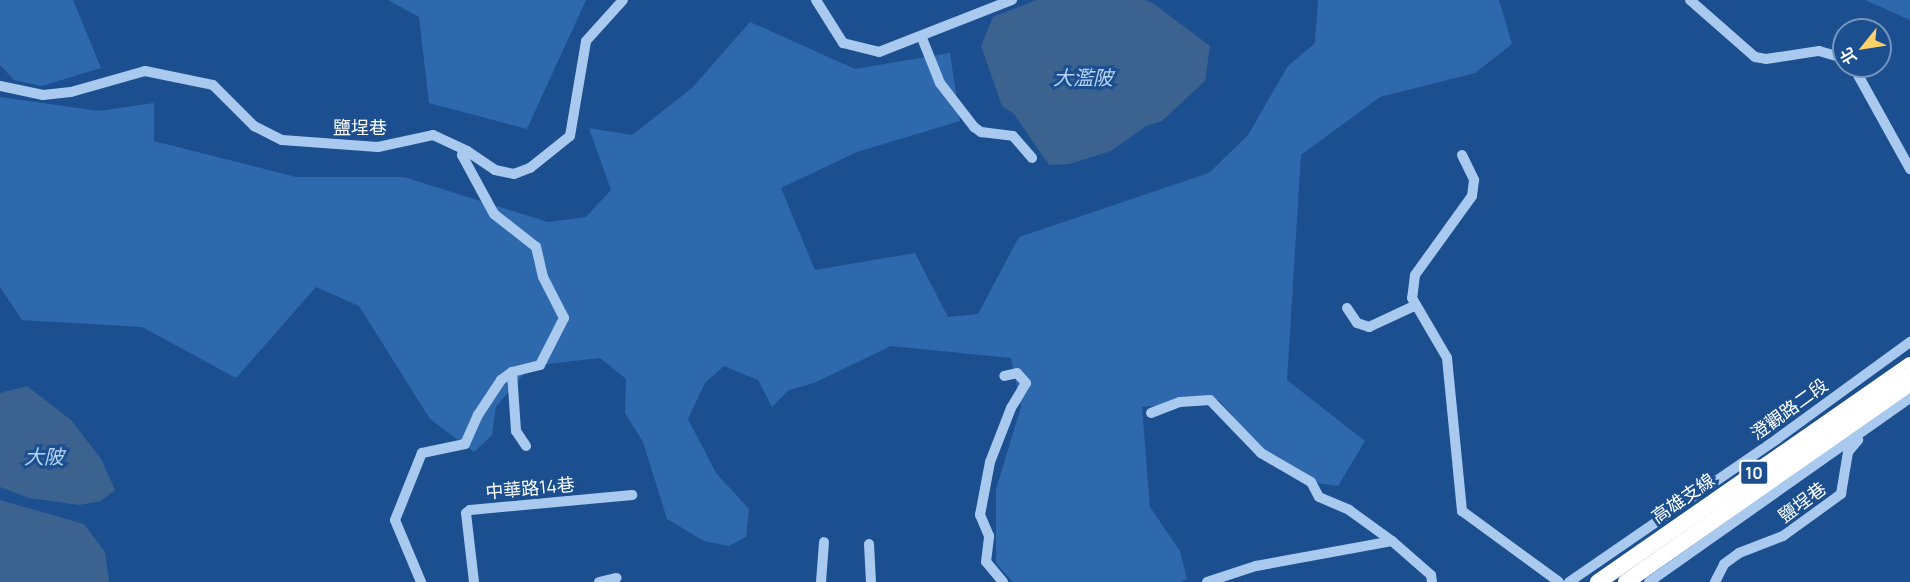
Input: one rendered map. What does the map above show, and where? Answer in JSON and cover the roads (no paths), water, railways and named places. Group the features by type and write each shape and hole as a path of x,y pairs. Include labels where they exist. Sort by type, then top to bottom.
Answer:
{"highway":[{"name":"高雄支線","path":"1598,582 1910,365"},
{"name":"高雄支線","path":"1626,582 1910,383"}],"street":[{"name":"鹽埕巷","path":"0,86 43,95 62,93 145,71 213,86 254,126 282,140 378,147 428,135 467,151 495,170 514,174 530,168 566,140 573,129 579,64 586,41 623,0"},
{"path":"816,0 835,34 853,48 879,52 922,38 1012,0"},
{"path":"1690,0 1755,57 1766,59 1818,51 1832,55"},
{"path":"922,38 940,83 974,127 981,132 1013,136 1032,158"},
{"path":"1860,78 1910,170"},
{"path":"421,582 396,527 397,509 411,486 422,453 465,444 490,395 512,372 540,365 564,318 543,277 536,247 494,214 462,155 467,151"},
{"path":"1462,155 1474,180 1472,196 1411,282 1414,306 1447,358 1462,511 1559,582"},
{"path":"1347,308 1357,323 1369,327 1414,306"},
{"name":"澄觀路二段","path":"1569,582 1777,439 1910,342"},
{"path":"512,372 516,431 526,446"},
{"path":"1003,582 986,562 989,536 980,515 990,462 1011,408 1026,383 1017,373 1004,376"},
{"path":"1648,582 1910,398"},
{"path":"1150,413 1180,402 1210,400 1261,453 1311,482 1319,497 1349,510 1392,541 1431,575 1432,582"},
{"name":"鹽埕巷","path":"1715,582 1724,564 1739,553 1783,536 1841,494 1852,445 1910,404"},
{"name":"中華路14巷","path":"474,582 466,513 470,510 632,495"},
{"path":"1207,582 1256,566 1392,541"},
{"path":"821,582 824,542"},
{"path":"869,544 871,582"},
{"path":"599,582 617,578"}],"water":[{"name":"大濫陂","path":"1037,0 1145,0 1154,4 1210,46 1205,81 1162,121 1146,126 1111,151 1069,164 1049,165 1014,114 1002,106 981,46 993,17"},
{"name":"大陂","path":"27,386 71,420 101,459 115,490 101,501 79,505 29,498 0,487 0,393"},
{"name":"大陂","path":"0,500 84,524 105,552 109,582 0,582"}]}
